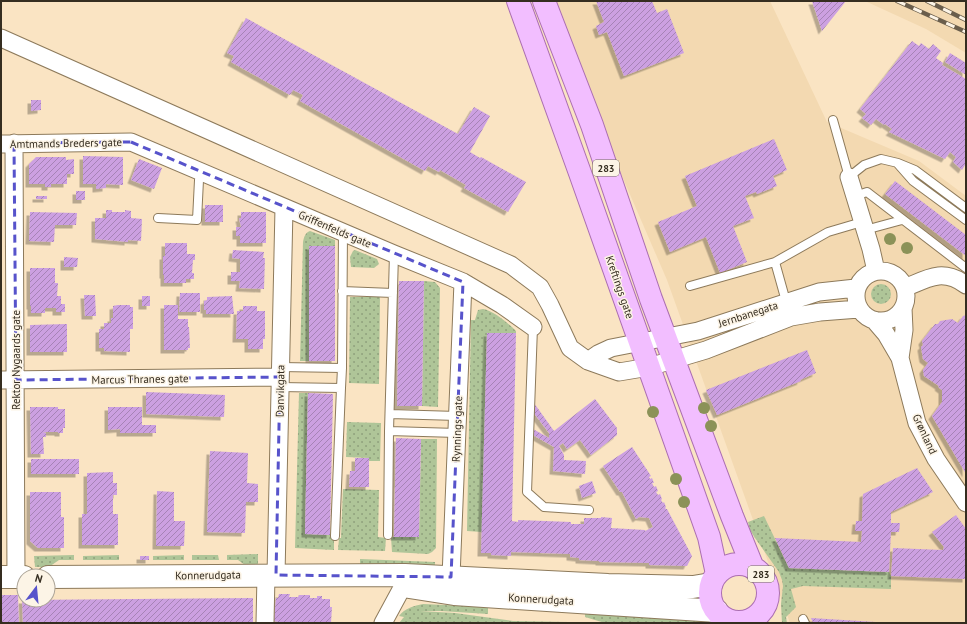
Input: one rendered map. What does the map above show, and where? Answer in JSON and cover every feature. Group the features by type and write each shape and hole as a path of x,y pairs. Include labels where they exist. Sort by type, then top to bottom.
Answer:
{"main road":[{"name":"Kreftings gate","path":"518,1 709,537 714,579"},
{"name":"283","path":"544,1 592,125 665,337 732,516 754,568"},
{"name":"283","path":"734,564 745,564 754,568 761,574 766,582 768,591 765,616 757,615 750,620 742,622 728,619 712,603 710,594 714,579 724,568 734,564"},
{"name":"Konnerudgata","path":"56,577 271,575 368,576 404,581 454,594 603,603 728,619"},
{"name":"Konnerudgata","path":"404,581 451,577 693,588 714,579"}],"street":[{"name":"Jernbanegata","path":"1,38 511,265 540,287 570,348 588,361 619,372 649,367 706,350 819,292 856,288"},
{"name":"Amtmands Breders gate","path":"8,144 131,142"},
{"name":"Griffenfelds gate","path":"131,142 284,208 463,282 502,305 533,327"},
{"name":"Rektor Nygaards gate","path":"8,144 8,380 14,577"},
{"path":"849,177 876,271"},
{"name":"Danvikgata","path":"265,623 271,575 280,377 284,208"},
{"path":"876,271 885,271 893,274 900,280 904,288 906,301 903,308 899,314 884,321 874,320 866,316 859,309 856,303 856,288 861,280 868,274 876,271"},
{"path":"904,288 928,278 945,275 959,280 966,285"},
{"name":"Rynnings gate","path":"451,577 463,282"},
{"name":"Grønland","path":"900,358 904,330 903,308"},
{"name":"Jernbanegata","path":"588,361 611,348 788,309 820,312 859,309"},
{"name":"Grønland","path":"874,320 886,334 900,358 917,423 936,459 966,503"},
{"name":"Marcus Thranes gate","path":"8,380 280,377"},
{"path":"384,623 404,581"}],"lane":[{"path":"833,120 849,177 864,165 881,159 898,163 915,170 966,208"},
{"path":"898,163 913,181 966,220"},
{"path":"158,218 197,220 199,180 202,172"},
{"path":"855,196 867,192 966,268"},
{"path":"690,286 775,262 828,232 902,220"},
{"path":"335,536 342,368 343,232"},
{"path":"388,536 389,431 394,254"},
{"path":"775,262 788,309"},
{"path":"342,291 393,293"},
{"path":"533,327 527,492 544,507 589,510"},
{"path":"280,377 342,368"},
{"path":"280,377 341,388"},
{"path":"390,414 457,416"},
{"path":"389,431 457,433"}],"highlighted area":[{"path":"131,142 463,282 451,577 276,575 280,377 16,380 14,143"}],"shaded area":[{"path":"554,1 770,1 827,122 919,161 966,196 966,623 790,623 667,280 612,153"},
{"path":"865,1 966,1 966,53 926,29"}],"green space":[{"path":"310,231 335,240 335,246 309,246 309,361 300,361 303,242 305,235"},
{"path":"355,250 377,259 379,264 374,268 351,267 350,257"},
{"path":"424,281 435,282 440,288 438,407 422,406"},
{"path":"877,284 885,284 891,290 891,298 885,304 877,304 871,298 871,290"},
{"path":"350,297 380,297 379,384 349,383"},
{"path":"483,309 492,312 501,318 516,331 516,333 487,333 482,532 467,531 471,320 475,320 478,310"},
{"path":"299,393 308,393 305,534 334,536 334,550 295,548"},
{"path":"347,422 381,423 380,461 369,461 369,458 346,457"},
{"path":"421,439 437,439 436,548 428,554 392,552 391,537 419,537"},
{"path":"343,489 379,490 378,537 386,538 385,551 338,550 339,538 341,538"},
{"path":"764,516 789,568 889,572 891,576 891,589 803,586 791,589 796,607 786,617 787,623 782,623 782,580 779,572 750,530 748,522"},
{"path":"258,554 258,566 245,565 238,560 227,560 227,555"},
{"path":"74,555 74,560 59,560 49,567 35,567 34,556"},
{"path":"119,555 119,560 83,560 83,556"},
{"path":"184,555 184,560 153,560 153,556"},
{"path":"192,555 218,555 219,560 192,560"},
{"path":"360,559 435,562 435,567 360,565"},
{"path":"423,604 488,607 488,614 420,611 455,613 513,621 577,623 399,623 404,617 399,616 404,611"},
{"path":"585,611 699,621 706,623 605,623 585,617"}],"building":[{"path":"596,1 652,1 657,13 667,9 684,53 624,76 607,32 599,35 596,26 604,22"},
{"path":"812,1 846,1 822,31"},
{"path":"246,18 458,134 474,107 490,116 470,152 526,182 508,212 464,188 466,185 440,170 439,172 428,166 425,171 300,101 303,95 293,90 290,95 231,62 234,56 227,53"},
{"path":"912,41 919,46 921,43 929,49 933,44 941,51 936,58 943,63 942,65 966,79 966,166 965,165 962,170 953,162 956,157 950,152 945,159 889,132 892,129 876,119 871,125 862,118 866,114 860,109"},
{"path":"950,53 966,63 966,75 945,62"},
{"path":"31,100 41,100 41,110 31,111"},
{"path":"774,139 787,170 773,176 777,186 757,194 756,192 745,196 754,218 733,226 747,262 720,273 706,237 670,252 658,222 697,206 685,176"},
{"path":"83,156 123,157 123,185 106,184 106,188 96,189 96,184 83,184"},
{"path":"36,157 66,157 66,160 74,159 74,174 67,174 67,184 51,184 51,187 45,187 45,184 29,184 29,164"},
{"path":"139,159 162,168 154,189 131,180"},
{"path":"895,181 966,235 966,256 885,194"},
{"path":"76,191 85,191 85,200 76,200"},
{"path":"36,196 47,196 47,199 36,199"},
{"path":"205,205 223,205 223,222 205,222"},
{"path":"106,210 112,210 112,212 125,212 125,210 131,211 131,218 142,219 141,241 128,240 128,242 95,239 95,218 106,218"},
{"path":"30,212 77,213 76,225 55,225 54,242 29,241"},
{"path":"241,212 266,212 266,243 240,243 240,236 236,236 236,227 241,227 239,218 241,218"},
{"path":"165,243 187,243 187,254 195,254 192,273 194,273 194,279 186,279 186,283 164,283 163,256 165,256"},
{"path":"309,246 335,246 335,361 309,361"},
{"path":"233,250 264,252 264,289 239,288 240,281 231,281 231,272 240,272 240,259 232,258"},
{"path":"64,257 78,258 77,267 64,267"},
{"path":"30,268 55,268 55,283 58,283 57,296 61,296 61,304 65,304 65,312 56,312 56,308 45,308 45,313 31,313"},
{"path":"399,281 424,281 422,406 397,406"},
{"path":"180,293 200,293 200,312 179,312"},
{"path":"84,295 95,295 96,316 85,316"},
{"path":"142,296 150,296 150,306 142,306"},
{"path":"232,296 234,314 206,314 206,310 204,310 204,301 207,300 207,297"},
{"path":"130,305 130,307 133,307 133,329 130,329 130,352 104,351 104,348 99,348 99,329 104,329 104,323 111,323 111,318 113,318 113,306"},
{"path":"164,305 178,305 178,319 188,319 190,348 188,348 188,350 164,350"},
{"path":"243,306 257,306 257,311 265,311 265,339 263,339 263,349 248,349 248,339 236,339 237,311 243,311"},
{"path":"966,315 966,474 932,416 942,402 942,390 938,387 939,386 924,376 923,370 928,363 923,359 921,347 923,345 922,341 935,324 938,324 940,321 952,319 958,323 963,316"},
{"path":"67,324 67,352 30,352 30,325"},
{"path":"487,333 516,333 512,521 571,522 571,524 584,524 584,518 601,517 612,518 611,528 645,531 653,527 649,518 639,517 636,519 622,492 620,492 603,466 632,447 651,476 649,477 650,479 652,478 654,483 652,483 654,487 656,486 658,491 656,492 658,495 660,494 661,500 663,503 664,502 666,507 665,508 667,509 692,556 687,566 579,560 579,558 570,557 570,554 511,552 511,556 481,553"},
{"path":"807,350 816,373 800,380 801,381 717,415 706,390"},
{"path":"146,392 225,395 224,417 146,414"},
{"path":"308,393 333,394 330,535 305,534"},
{"path":"595,399 617,428 617,435 591,455 580,440 567,449 563,443 559,446 564,455 564,460 586,461 585,474 553,471 554,447 533,435 533,429 549,438 549,433 533,412 534,403 554,431"},
{"path":"30,407 58,407 58,409 65,409 65,428 63,428 63,433 43,432 46,433 46,437 43,437 44,454 31,454"},
{"path":"108,407 142,407 142,425 156,425 156,433 120,433 120,429 108,430"},
{"path":"396,438 421,439 419,537 394,537"},
{"path":"210,451 248,453 247,483 258,484 258,502 246,502 245,533 207,532"},
{"path":"355,458 369,458 369,487 349,487 350,471 355,471"},
{"path":"31,459 79,459 79,474 31,474"},
{"path":"917,468 933,492 891,512 891,523 900,523 899,532 891,532 889,572 789,568 775,538 861,542 862,531 855,531 856,521 862,521 863,494"},
{"path":"113,472 113,483 117,483 117,495 113,495 113,514 118,514 118,545 82,545 82,514 87,514 87,473"},
{"path":"592,481 596,493 582,498 579,486"},
{"path":"157,491 174,492 174,521 185,521 184,546 156,546"},
{"path":"30,492 61,492 61,517 64,517 64,548 38,548 30,541"},
{"path":"956,515 966,529 966,579 891,576 893,548 943,550 944,547 932,532"},
{"path":"140,556 149,556 149,560 140,560"},
{"path":"279,594 290,594 289,597 310,595 310,598 322,596 322,599 330,599 330,607 332,607 331,623 278,623 274,621 276,598 278,598"},
{"path":"1,595 16,595 16,608 18,608 19,623 1,623"},
{"path":"253,598 253,623 23,623 22,608 56,608 56,600"},
{"path":"811,618 876,622 876,623 813,623"}],"railway":[{"path":"897,1 966,32"},
{"path":"927,1 966,20"}]}
